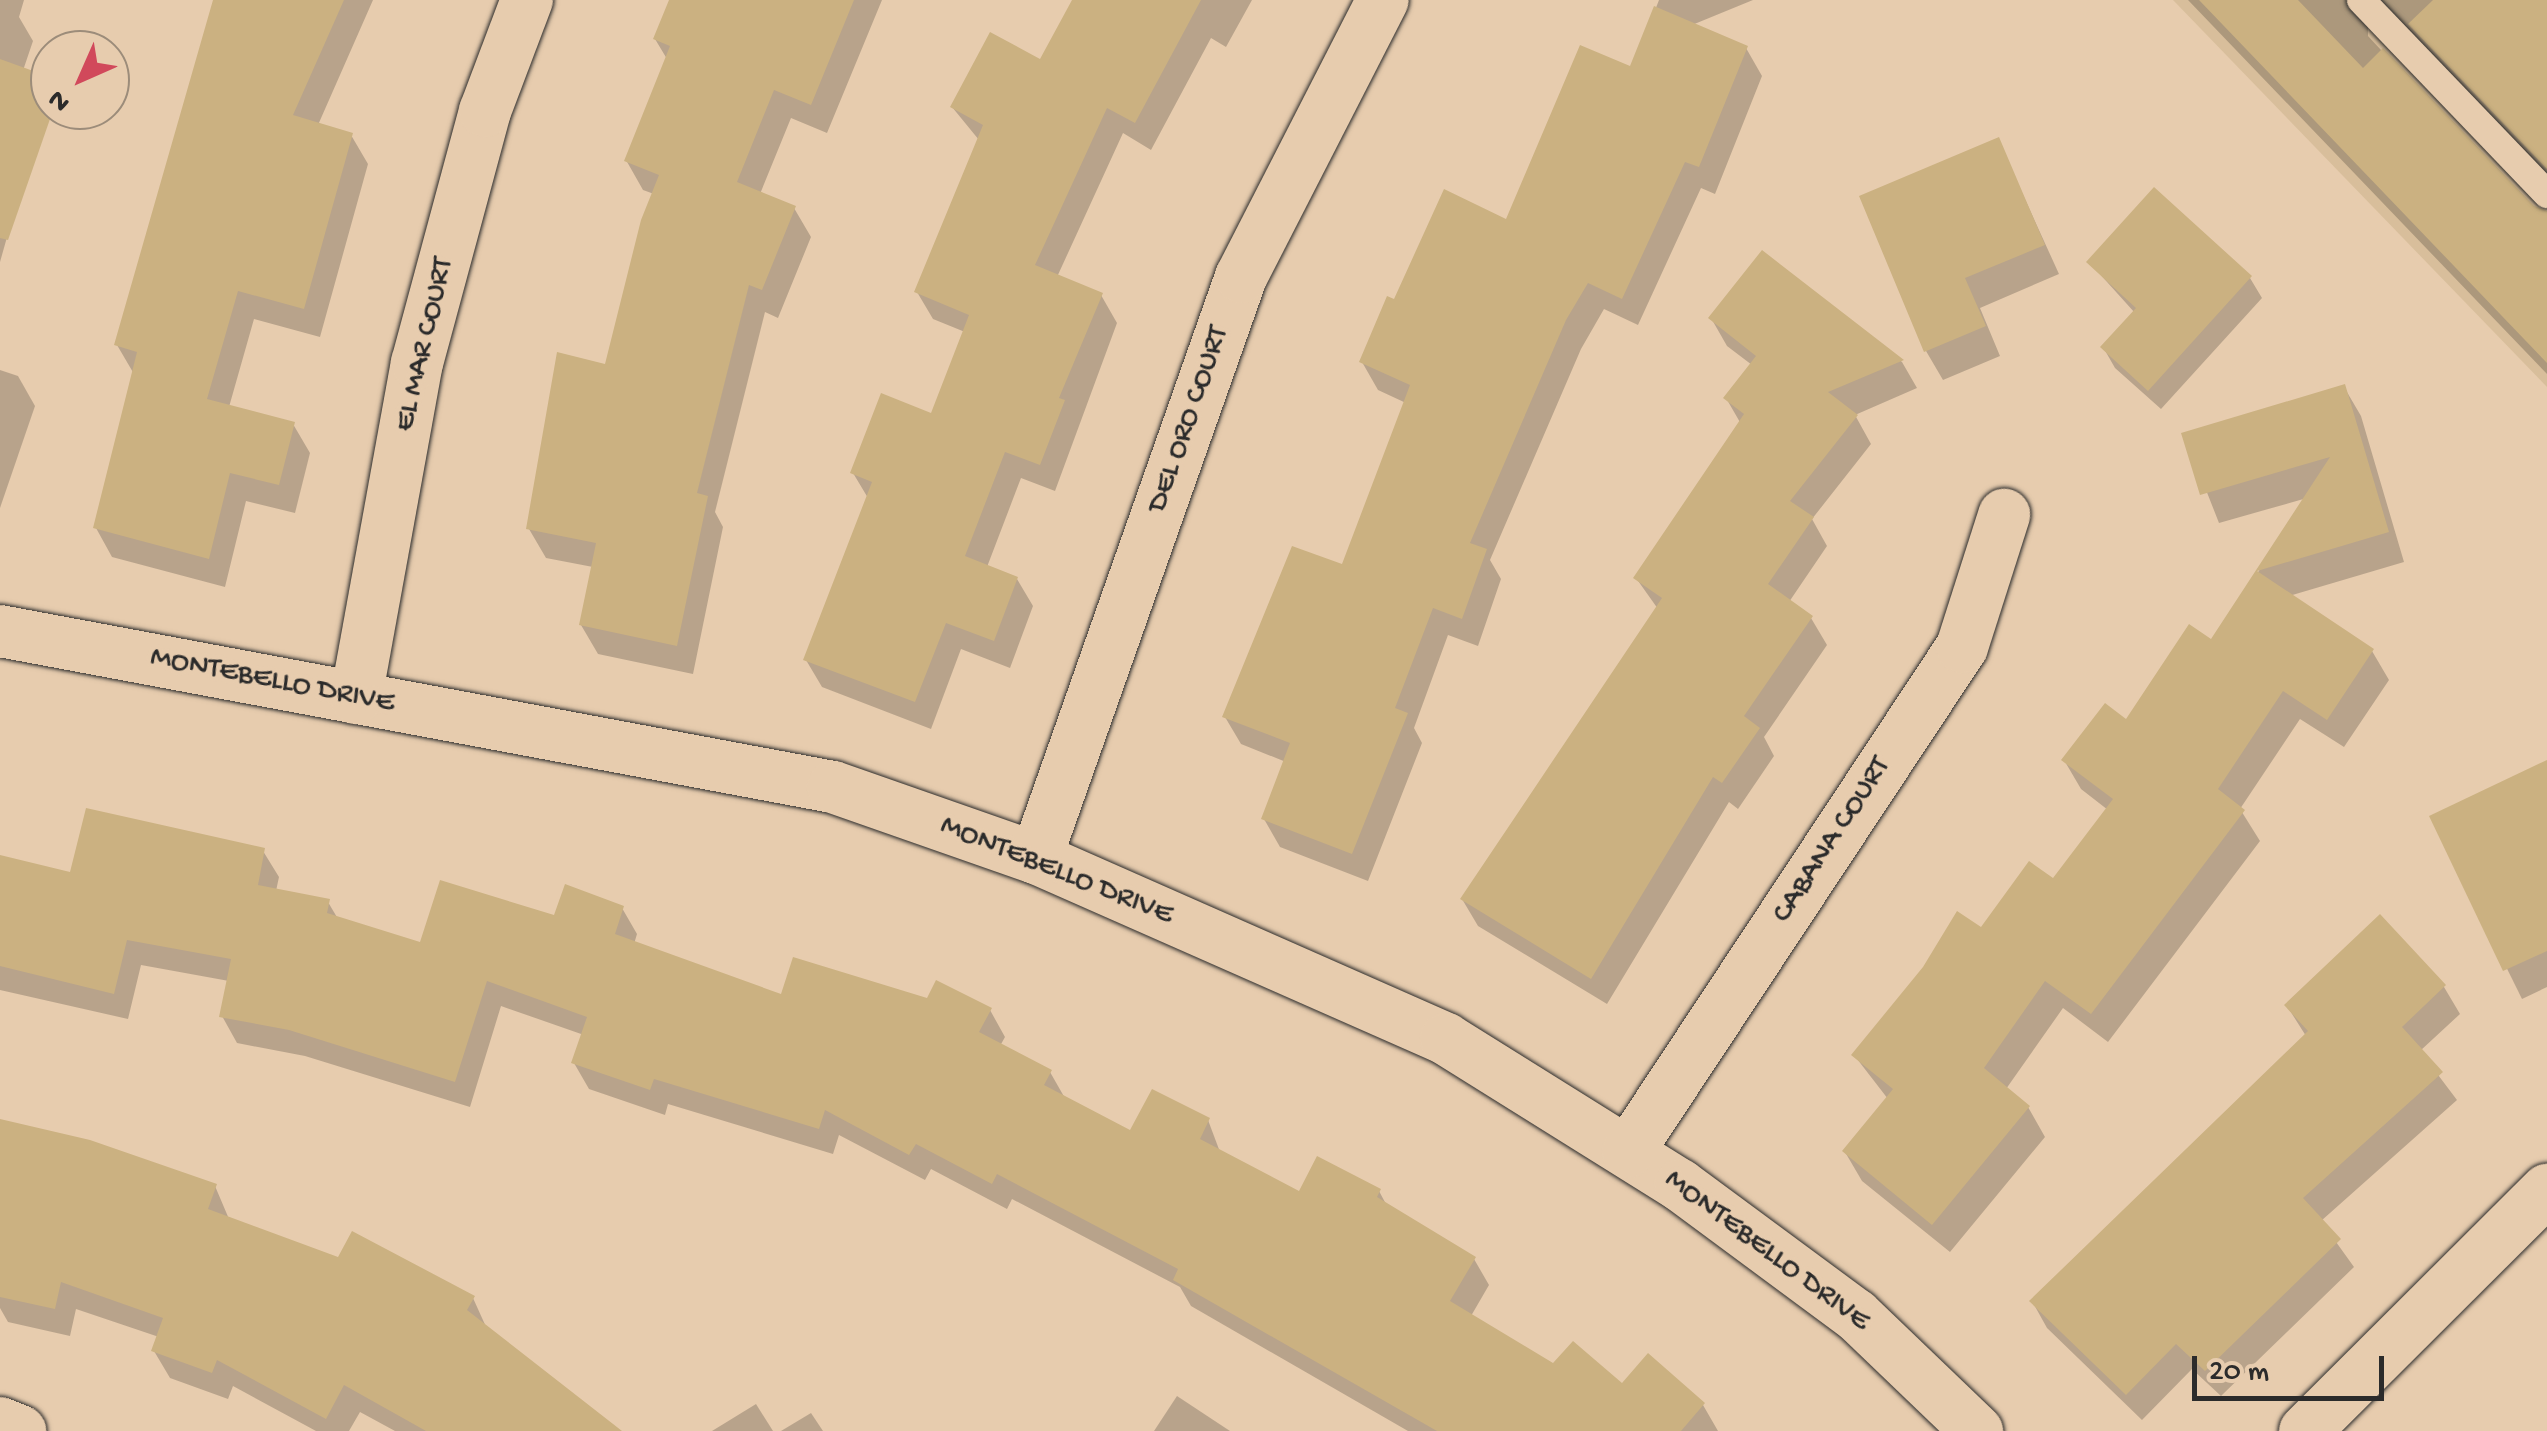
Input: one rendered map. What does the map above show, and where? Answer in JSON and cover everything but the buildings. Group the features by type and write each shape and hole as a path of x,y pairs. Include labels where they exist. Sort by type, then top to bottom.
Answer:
{"street":[{"name":"EL MAR COURT","path":"356,698 418,363 485,111 527,0"},
{"name":"DEL ORO COURT","path":"1036,858 1240,277 1383,0"},
{"name":"CABANA COURT","path":"1628,1152 1962,647 2004,514"},
{"name":"MONTEBELLO DRIVE","path":"0,630 833,786 1036,858 1446,1039 1628,1152 1856,1315 1977,1431"},
{"path":"2306,1431 2547,1190"},
{"path":"0,1424 20,1431"}],"lane":[{"path":"2363,1 2547,194"}],"shaded area":[{"path":"2173,0 2547,0 2547,387"}]}
